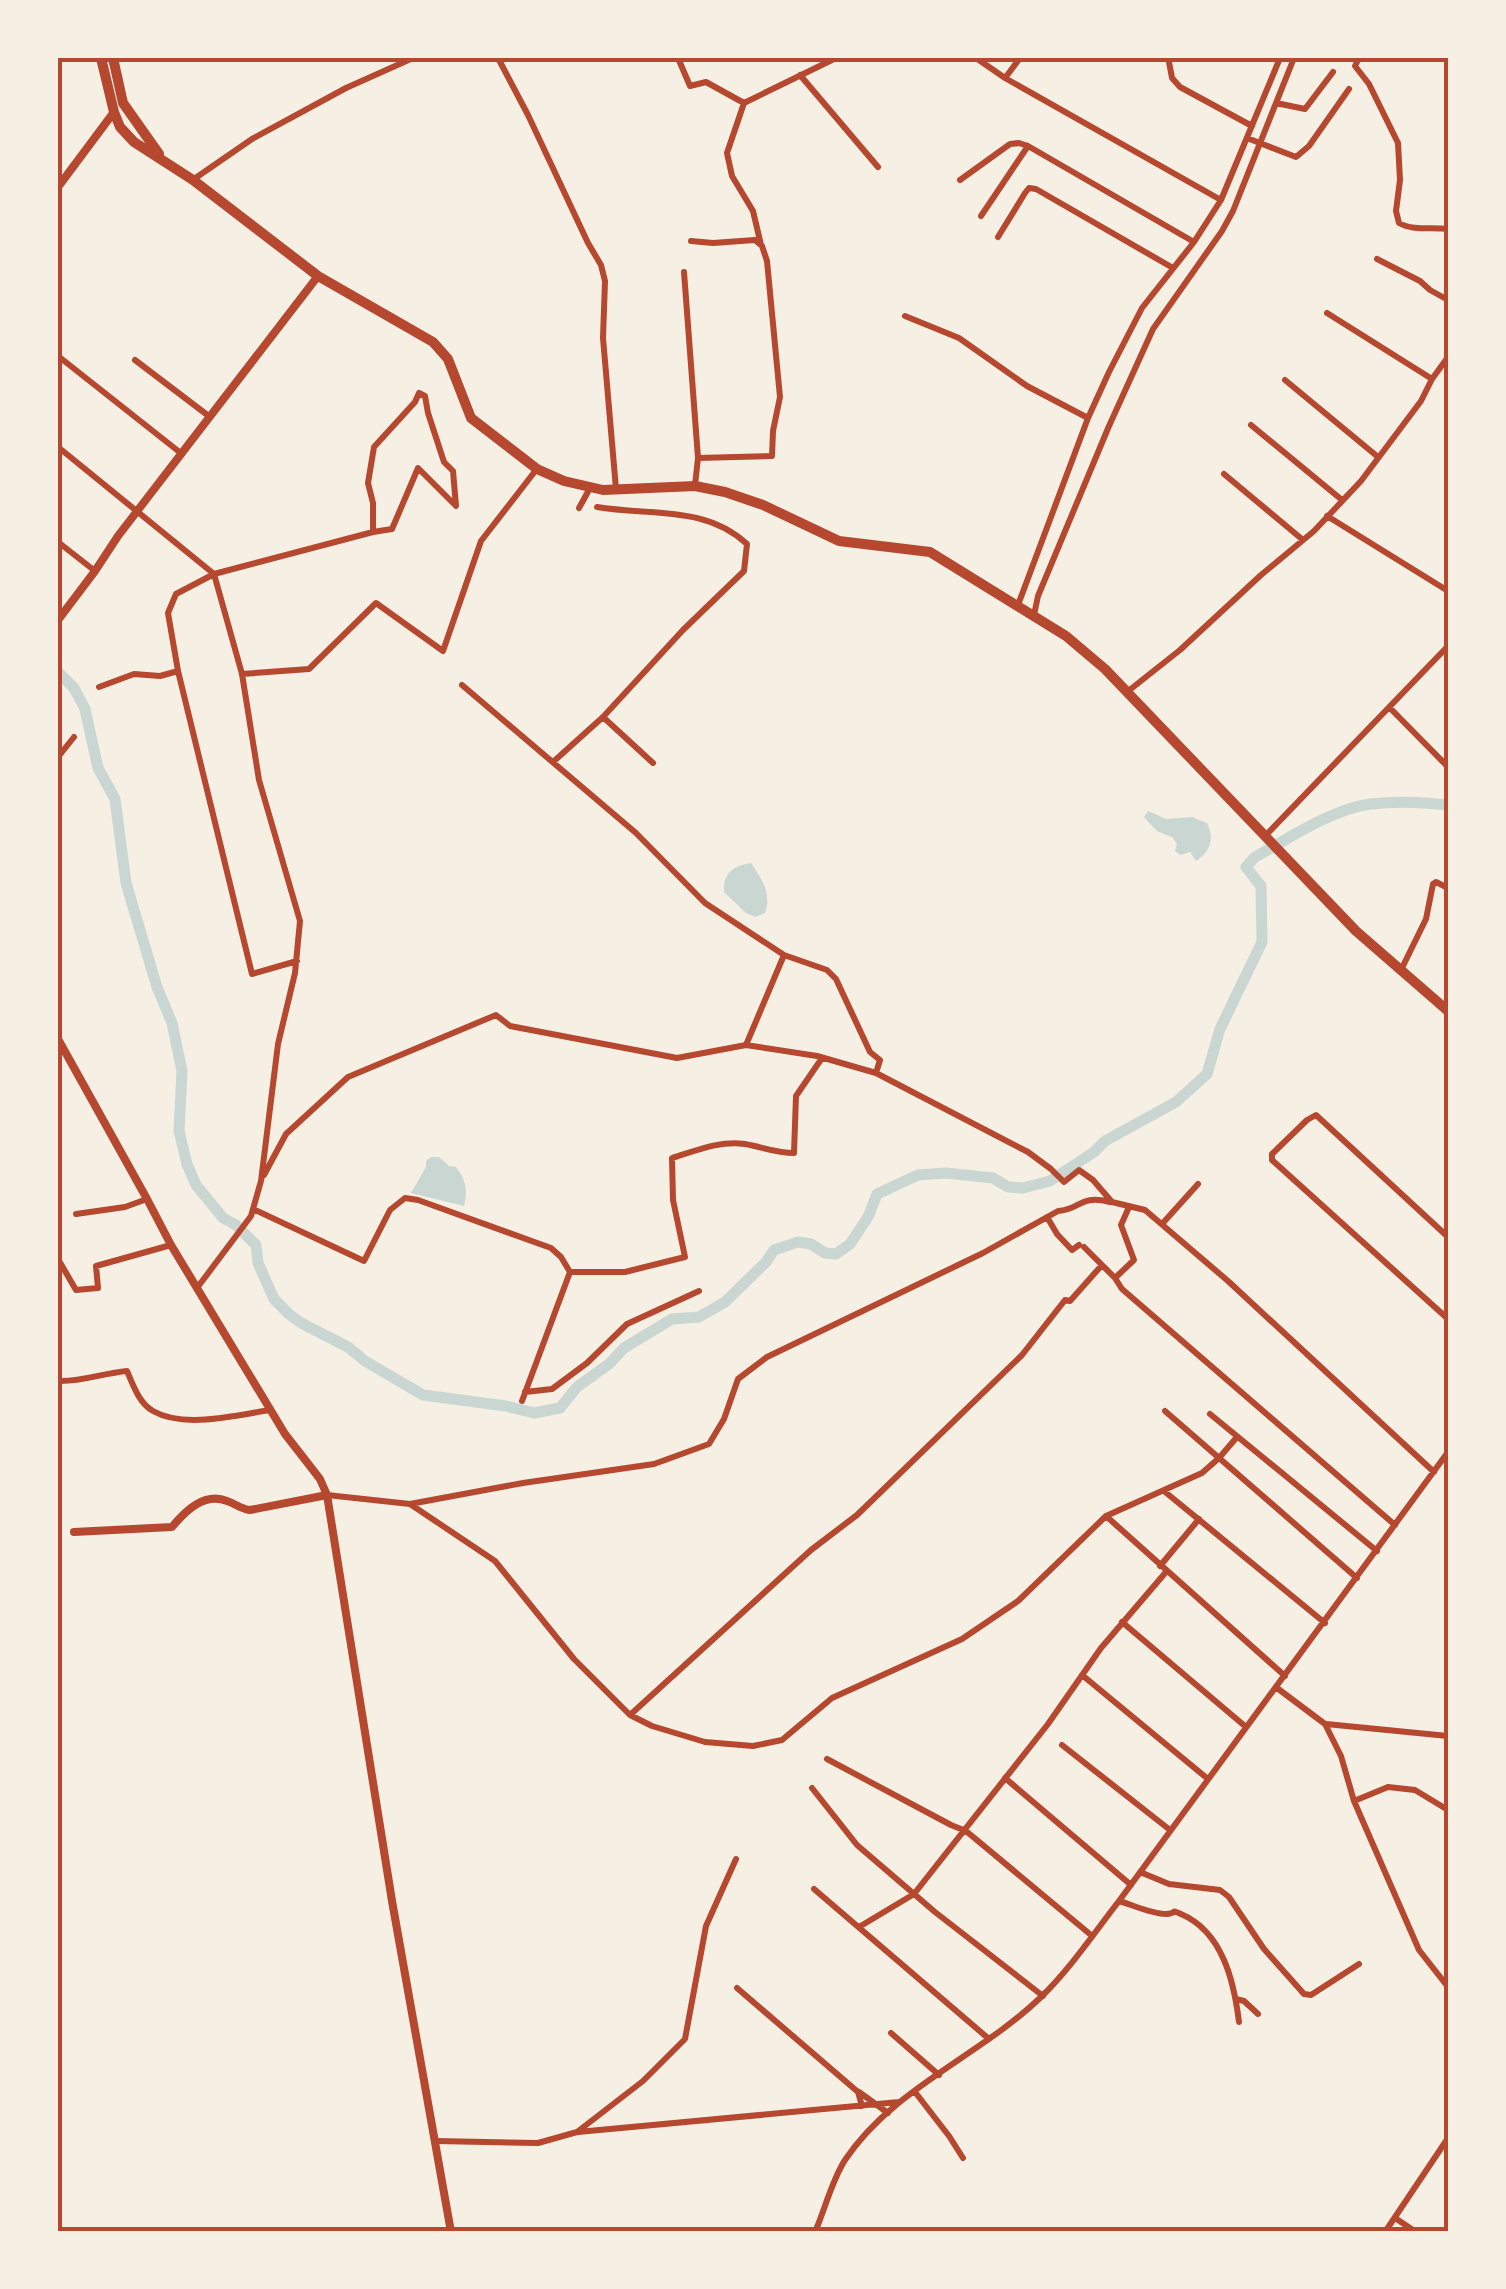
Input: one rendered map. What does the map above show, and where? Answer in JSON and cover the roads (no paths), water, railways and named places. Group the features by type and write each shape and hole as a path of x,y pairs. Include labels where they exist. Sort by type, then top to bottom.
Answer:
{"highway":[{"path":"100,58 120,127 134,142 194,180 318,276 433,342 448,359 471,418 537,469 590,488 695,486 746,498 840,541 930,552 1034,614 1084,650 1356,931 1448,1012"},
{"path":"112,58 123,104 162,159"}],"main road":[{"path":"58,186 114,112"},
{"path":"58,620 318,276"},
{"path":"58,1038 170,1245 285,1434 320,1479 327,1495 392,1901 451,2232"},
{"path":"74,1532 172,1527 204,1499 219,1498 250,1510 327,1495"}],"street":[{"path":"194,180 252,140 346,88 413,58"},
{"path":"498,58 601,265 616,489"},
{"path":"678,58 690,86 706,82 744,104"},
{"path":"698,458 772,456 780,397 767,261 753,211 732,176 727,153 744,104 836,58"},
{"path":"976,58 1221,200"},
{"path":"1005,78 1020,58"},
{"path":"1018,606 1108,372 1136,320 1221,200 1278,58"},
{"path":"1034,614 1108,426 1153,329 1222,231 1294,58"},
{"path":"1359,58 1354,66 1369,84 1398,143 1399,223 1409,229 1448,228"},
{"path":"1168,62 1172,78 1180,86 1252,126"},
{"path":"1276,102 1305,109 1333,72"},
{"path":"800,76 878,168"},
{"path":"1247,138 1290,156 1302,154 1348,90"},
{"path":"960,180 1018,142 1194,242"},
{"path":"981,216 1028,146"},
{"path":"998,237 1025,193 1029,188 1036,189 1173,268"},
{"path":"690,241 755,240 762,246"},
{"path":"1377,259 1420,280 1448,300"},
{"path":"684,272 698,458 695,486"},
{"path":"1327,313 1432,379"},
{"path":"905,316 958,338 1027,386 1088,418"},
{"path":"58,356 182,454"},
{"path":"1127,692 1303,540 1361,481 1448,357"},
{"path":"135,360 210,417"},
{"path":"1285,380 1378,458"},
{"path":"297,962 252,974 178,670 168,613 176,594 214,574 392,529 418,468 456,506 453,471 444,462 424,396 419,394 374,446 368,483 374,532"},
{"path":"1251,425 1342,500"},
{"path":"58,446 214,574 242,674 259,780 300,921 297,962 278,1044 261,1180 252,1212 197,1288"},
{"path":"242,674 309,669 376,603 443,651 481,541 537,469"},
{"path":"1224,474 1303,540"},
{"path":"578,508 590,488"},
{"path":"553,762 603,718 683,630 744,571 747,544 712,520 597,508"},
{"path":"1326,516 1448,591"},
{"path":"58,542 95,571"},
{"path":"1271,842 1390,708 1446,653"},
{"path":"99,687 134,674 160,676 178,670"},
{"path":"462,684 636,833 705,903 784,955 827,970 836,979 870,1052 880,1060 876,1072"},
{"path":"1390,708 1448,766"},
{"path":"603,718 653,763"},
{"path":"58,757 74,737"},
{"path":"1401,970 1426,918 1433,884 1448,888"},
{"path":"746,1045 784,955"},
{"path":"261,1180 286,1134 348,1077 496,1015 510,1026 678,1058 746,1045 876,1072 1028,1152 1064,1182 1078,1170 1112,1202"},
{"path":"570,1272 626,1272 685,1257 673,1200 672,1158 720,1144 794,1153 796,1096 822,1058"},
{"path":"1448,1237 1316,1116 1272,1154 1272,1160 1448,1319"},
{"path":"1162,1224 1198,1184"},
{"path":"252,1212 364,1261 390,1210 404,1198 418,1200 551,1248 570,1272"},
{"path":"327,1495 410,1504 654,1464 709,1444 724,1419 738,1379 767,1357 967,1261 1058,1211 1096,1198 1145,1210 1228,1281 1434,1472"},
{"path":"76,1214 124,1207 147,1199"},
{"path":"1114,1278 1134,1260 1121,1226 1128,1207"},
{"path":"1047,1218 1072,1250 1082,1246 1132,1298 1396,1524"},
{"path":"58,1259 76,1290 98,1288 96,1266 170,1245"},
{"path":"630,1715 811,1550 857,1515 1022,1355 1060,1304 1070,1301 1102,1265"},
{"path":"522,1401 570,1272"},
{"path":"526,1392 552,1389 587,1363 627,1324 699,1292"},
{"path":"58,1381 81,1381 108,1372 127,1371 139,1397 152,1411 179,1418 210,1420 271,1410"},
{"path":"1165,1411 1357,1578"},
{"path":"1210,1414 1377,1551"},
{"path":"410,1504 495,1561 574,1659 630,1715 652,1726 706,1742 753,1746 782,1740 832,1698 962,1640 1018,1601 1106,1516 1202,1473 1237,1437"},
{"path":"816,2232 843,2163 870,2128 1043,1996 1120,1902 1448,1452"},
{"path":"1164,1491 1325,1622"},
{"path":"1106,1516 1285,1676"},
{"path":"859,1927 914,1894 1006,1778 1199,1519"},
{"path":"1122,1622 1246,1727"},
{"path":"1082,1675 1208,1779"},
{"path":"1277,1688 1325,1724 1418,1950 1447,1983"},
{"path":"1325,1724 1448,1736"},
{"path":"1062,1745 1170,1830"},
{"path":"827,1759 966,1830 1092,1936"},
{"path":"1006,1778 1132,1885"},
{"path":"1354,1801 1388,1786 1415,1790 1448,1810"},
{"path":"812,1788 856,1845 1043,1996"},
{"path":"578,2132 643,2081 686,2039 706,1926 736,1859"},
{"path":"1140,1872 1169,1884 1220,1890 1304,1994 1312,1995 1359,1964"},
{"path":"814,1890 990,2039"},
{"path":"1120,1902 1165,1914 1178,1912 1202,1926 1215,1942 1231,1979 1239,2022"},
{"path":"737,1988 888,2113"},
{"path":"1236,1999 1258,2014"},
{"path":"891,2033 940,2075"},
{"path":"858,2092 862,2106"},
{"path":"915,2092 964,2158"},
{"path":"436,2141 538,2142 578,2132 900,2102"},
{"path":"1386,2232 1448,2138"},
{"path":"1395,2218 1416,2232"}],"waterway":[{"path":"58,672 74,688 85,709 98,768 115,799 126,883 157,987 172,1023 182,1071 179,1131 196,1185 223,1218 256,1245 258,1263 274,1299 303,1324 348,1347 423,1395 534,1413 560,1408 577,1387 624,1348 672,1319 699,1317 725,1302 774,1250 798,1242 836,1254 850,1244 868,1217 877,1194 918,1175 946,1173 993,1178 1008,1187 1023,1188 1050,1181 1105,1141 1176,1102 1207,1074 1220,1029 1262,942 1261,886 1246,867 1255,857 1355,807 1399,802 1448,805"}]}
